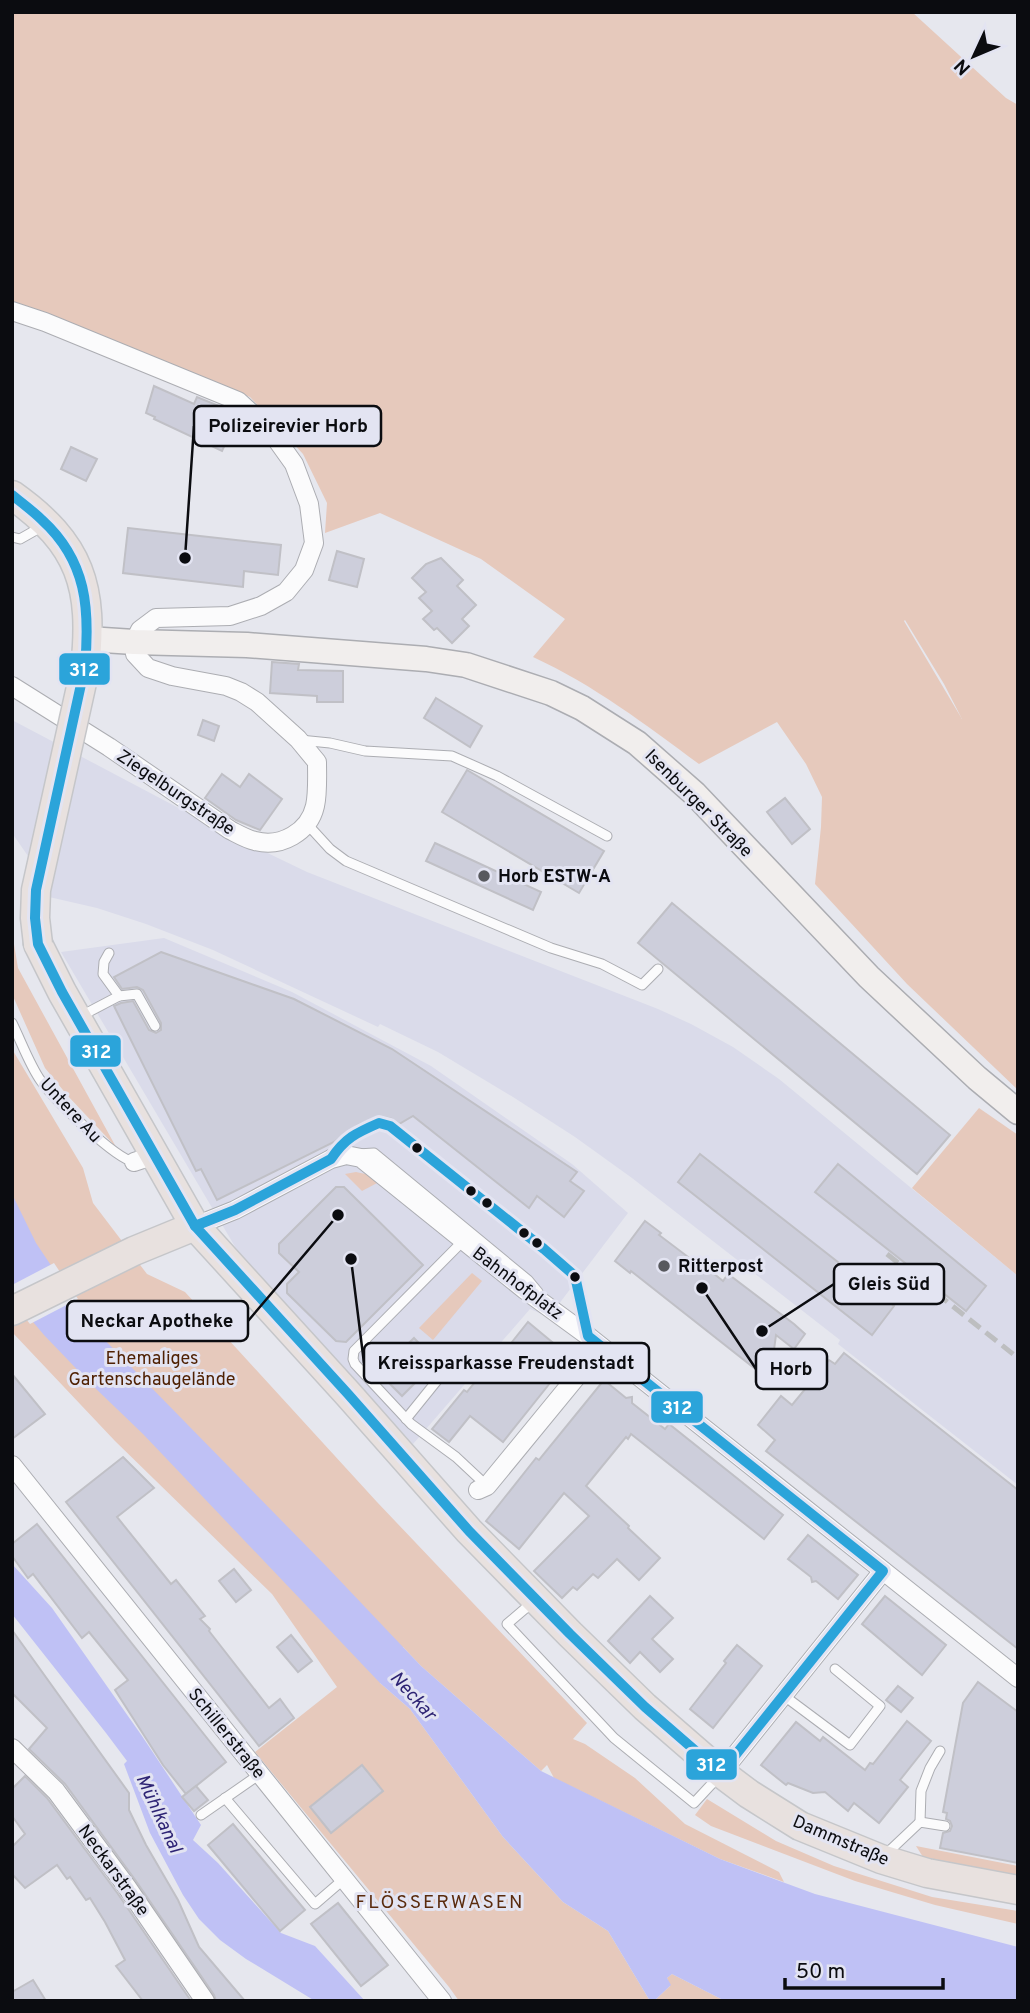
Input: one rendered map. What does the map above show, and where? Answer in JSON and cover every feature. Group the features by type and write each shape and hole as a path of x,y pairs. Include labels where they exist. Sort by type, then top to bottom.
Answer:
{"main road":[{"path":"12,495 48,523 73,557 87,601 88,639"},
{"name":"Dammstraße","path":"88,639 85,668 36,890 35,918 38,944 77,1018 144,1159 195,1226 469,1531 535,1600 645,1707 721,1773 800,1826 881,1859 927,1873 1018,1890"},
{"path":"12,1311 136,1250 195,1226"}],"street":[{"path":"12,311 238,401 269,429 294,464 309,504 314,542 304,570 286,592 261,606 230,616 156,618 140,631 134,642 135,654 148,668 242,692 257,702 298,740 317,762 315,806 308,825"},
{"name":"Isenburger Straße","path":"88,639 247,645 466,664 551,693 582,708 637,743 666,766 695,793 869,977 977,1078 1018,1112"},
{"name":"Ziegelburgstraße","path":"12,686 247,838 268,843 282,841 308,825"},
{"path":"195,1226 235,1210 331,1159 351,1155"},
{"name":"Bahnhofplatz","path":"351,1155 369,1163 524,1290 594,1341 1018,1678"},
{"path":"482,1488 594,1341"},
{"name":"Schillerstraße","path":"14,1472 442,2001"},
{"path":"721,1773 883,1571"},
{"name":"Neckarstraße","path":"12,1748 56,1791 127,1887 205,2001"}],"lane":[{"path":"12,549 16,538 48,523"},
{"path":"298,740 330,743 365,751 452,756 497,776 607,836"},
{"path":"308,825 330,849 346,861 551,948 602,964 642,985 658,969"},
{"path":"109,953 104,962 103,974 119,996"},
{"path":"77,1018 119,996 137,994 155,1026"},
{"name":"Untere Au","path":"12,1023 41,1081 106,1146 123,1158 144,1159"},
{"path":"331,1159 341,1144 361,1131 379,1123 390,1126 575,1276 594,1341"},
{"path":"351,1155 374,1153 528,1280 549,1307"},
{"path":"463,1241 354,1351 353,1359 406,1419 456,1457 482,1488"},
{"path":"406,1419 448,1367"},
{"path":"535,1600 507,1623 614,1738 694,1803 721,1773"},
{"path":"783,1695 850,1745 880,1706 835,1670"},
{"path":"881,1859 919,1822 921,1791 940,1751"},
{"path":"201,1815 260,1774"},
{"path":"225,1798 315,1904 344,1879"},
{"path":"919,1822 945,1826"}],"shaded area":[{"path":"12,720 226,833 307,872 658,1009 733,1047 779,1079 1018,1276 1018,1485 838,1344 840,1340 632,1178 575,1137 438,1052 213,950 146,924 97,908 23,891 28,856 12,833"},
{"path":"164,938 292,992 431,1066 572,1164 628,1213 549,1317 530,1309 413,1444 237,1250 61,952"}],"green space":[{"path":"12,12 912,12 1006,98 1018,105 1018,1090 907,984 815,884 822,797 806,764 777,722 699,764 598,693 533,657 565,619 481,559 380,513 325,533 327,503 303,454 250,397 12,301","holes":["905,620 944,684 962,719"]},
{"path":"12,932 18,968 116,1147 45,1068 12,994"},
{"name":"Ehemaliges Gartenschaugelände","path":"12,1049 83,1168 93,1203 147,1274 185,1292 377,1502 587,1723 573,1739 585,1744 635,1778 685,1824 779,1872 784,1882 720,1859 554,1778 547,1765 541,1771 421,1666 403,1647 380,1683 410,1709 503,1837 563,1902 608,1931 650,2001 459,2001 255,1752 337,1687 272,1594 115,1441 12,1332"},
{"path":"979,1108 1018,1135 1018,1276 912,1188"},
{"path":"356,1172 370,1175 379,1182 362,1191 345,1174"},
{"path":"472,1273 482,1281 433,1340 419,1328"},
{"path":"707,1799 776,1841 834,1866 932,1897 1018,1911 1018,1924 935,1905 855,1881 711,1826 695,1815"},
{"path":"916,1846 1018,1866 1018,1876 923,1857"},
{"path":"672,1974 725,2001 654,2001 670,1986 667,1978"}],"water":[{"name":"Neckar","path":"12,1194 36,1243 93,1328 421,1666 541,1771 720,1859 815,1894 1018,1947 1018,2001 725,2001 672,1974 667,1978 671,1985 654,2001 650,2001 608,1931 563,1902 503,1837 410,1709 380,1683 143,1434 92,1385 12,1297"},
{"name":"Mühlkanal","path":"12,1564 52,1608 201,1825 193,1840 218,1863 281,1933 315,1946 365,2001 315,2001 246,1959 220,1940 199,1919 150,1833 124,1764 127,1761 12,1614"}],"pier":[{"path":"54,1263 78,1299 30,1324 12,1302 12,1285"}],"building":[{"path":"154,386 194,404 197,397 219,406 210,425 230,434 222,451 146,413"},
{"path":"71,447 97,459 86,481 61,469"},
{"path":"128,528 281,545 278,575 244,571 243,587 123,573"},
{"path":"337,551 364,559 357,587 329,580"},
{"path":"441,558 463,580 457,586 476,605 462,619 469,626 452,643 423,619 432,611 419,598 426,592 412,578 426,564"},
{"path":"272,662 299,664 298,670 343,671 343,702 317,702 317,696 270,693"},
{"path":"436,698 482,726 470,747 424,718"},
{"path":"203,720 219,726 214,741 198,735"},
{"path":"467,770 604,851 579,893 442,812"},
{"path":"222,774 240,787 249,774 282,799 260,830 236,820 205,798"},
{"path":"785,798 810,829 792,844 767,812"},
{"name":"Horb ESTW-A","path":"435,843 541,892 533,910 426,861"},
{"path":"672,903 950,1135 917,1174 638,943"},
{"path":"161,952 294,999 392,1049 577,1172 570,1181 584,1191 564,1217 537,1196 529,1208 413,1116 399,1124 380,1116 217,1200 201,1169 196,1171 114,1006 133,1001 149,1030 156,1033 161,1030 161,1023 143,990 137,987 122,989 114,977"},
{"path":"700,1154 894,1306 872,1335 678,1182"},
{"path":"838,1164 986,1286 966,1311 815,1192"},
{"path":"336,1187 344,1187 423,1265 346,1342 336,1341 287,1293 287,1284 299,1272 279,1253 279,1244"},
{"path":"645,1221 696,1263 698,1261 723,1281 728,1274 794,1324 805,1334 794,1349 776,1335 773,1357 767,1359 758,1371 615,1261"},
{"path":"528,1322 564,1352 543,1378 550,1383 503,1442 470,1416 449,1442 432,1429 464,1390 467,1392 493,1360 496,1362"},
{"path":"414,1338 433,1358 433,1365 402,1396 384,1378 384,1367"},
{"path":"844,1353 1018,1490 1018,1649 766,1451 775,1440 758,1425 781,1396 792,1405 829,1360 835,1364"},
{"path":"12,1374 45,1414 12,1439"},
{"path":"604,1380 626,1398 632,1397 632,1403 665,1429 669,1424 783,1515 764,1539 631,1434 586,1486 660,1558 639,1580 617,1559 598,1578 593,1574 577,1590 573,1587 562,1598 534,1571 589,1516 564,1493 519,1549 486,1521"},
{"path":"123,1457 154,1488 117,1517 171,1584 176,1580 205,1616 200,1619 269,1708 280,1699 294,1718 259,1746 66,1502"},
{"path":"37,1524 226,1762 186,1794 163,1765 115,1690 128,1680 89,1632 82,1638 33,1574 28,1578 12,1556 12,1544"},
{"path":"808,1535 858,1575 838,1599 816,1581 812,1582 811,1577 788,1559"},
{"path":"234,1569 251,1590 236,1602 219,1581"},
{"path":"650,1596 673,1618 652,1639 673,1659 660,1672 640,1652 630,1663 608,1641"},
{"path":"885,1596 946,1645 922,1675 862,1624"},
{"path":"12,1630 129,1793 129,1810 178,1900 199,1947 245,2001 216,2001 136,1881 65,1784 29,1749 47,1728 12,1693"},
{"path":"291,1635 312,1661 298,1672 277,1647"},
{"path":"737,1645 762,1666 713,1728 690,1709"},
{"path":"978,1682 1018,1712 1018,1863 940,1848 943,1833 950,1831 952,1826 946,1819 947,1813 943,1812 963,1703"},
{"path":"898,1686 913,1698 901,1712 886,1700"},
{"path":"907,1721 931,1741 900,1780 908,1787 879,1823 854,1803 848,1811 825,1792 813,1793 788,1783 786,1785 761,1765 796,1722 820,1741 823,1737 865,1770 870,1763 873,1764"},
{"path":"362,1765 383,1791 331,1833 310,1807"},
{"path":"25,1776 47,1798 118,1894 191,2001 143,2001 116,1966 125,1960 90,1898 86,1900 70,1877 67,1879 57,1865 25,1888 12,1874 12,1847 25,1834 12,1816 12,1789"},
{"path":"196,1786 208,1800 194,1811 182,1797"},
{"path":"233,1824 305,1910 280,1931 208,1845"},
{"path":"338,1903 388,1965 361,1986 311,1924"},
{"path":"33,1980 46,2001 12,2001 12,1992"}],"railway":[{"path":"887,1254 1018,1358"}],"transit line":[{"name":"312","path":"12,495 42,520 68,552 82,587 87,625 85,666 36,890 38,944 62,992 195,1226"},
{"name":"312","path":"379,1123 390,1126 575,1276 588,1336 883,1571 721,1773 645,1707 469,1531 195,1226 235,1210 331,1159 352,1137 379,1123"}],"place":[{"name":"Polizeirevier Horb","path":"185,558"},
{"name":"Horb ESTW-A","path":"484,876"},
{"name":"Neckar Apotheke","path":"338,1215"},
{"name":"Kreissparkasse Freudenstadt","path":"351,1259"},
{"name":"Ritterpost","path":"664,1266"},
{"name":"Horb","path":"702,1288"},
{"name":"Gleis Süd","path":"762,1331"}],"district":[{"name":"FLÖSSERWASEN","path":"440,1901"}]}
